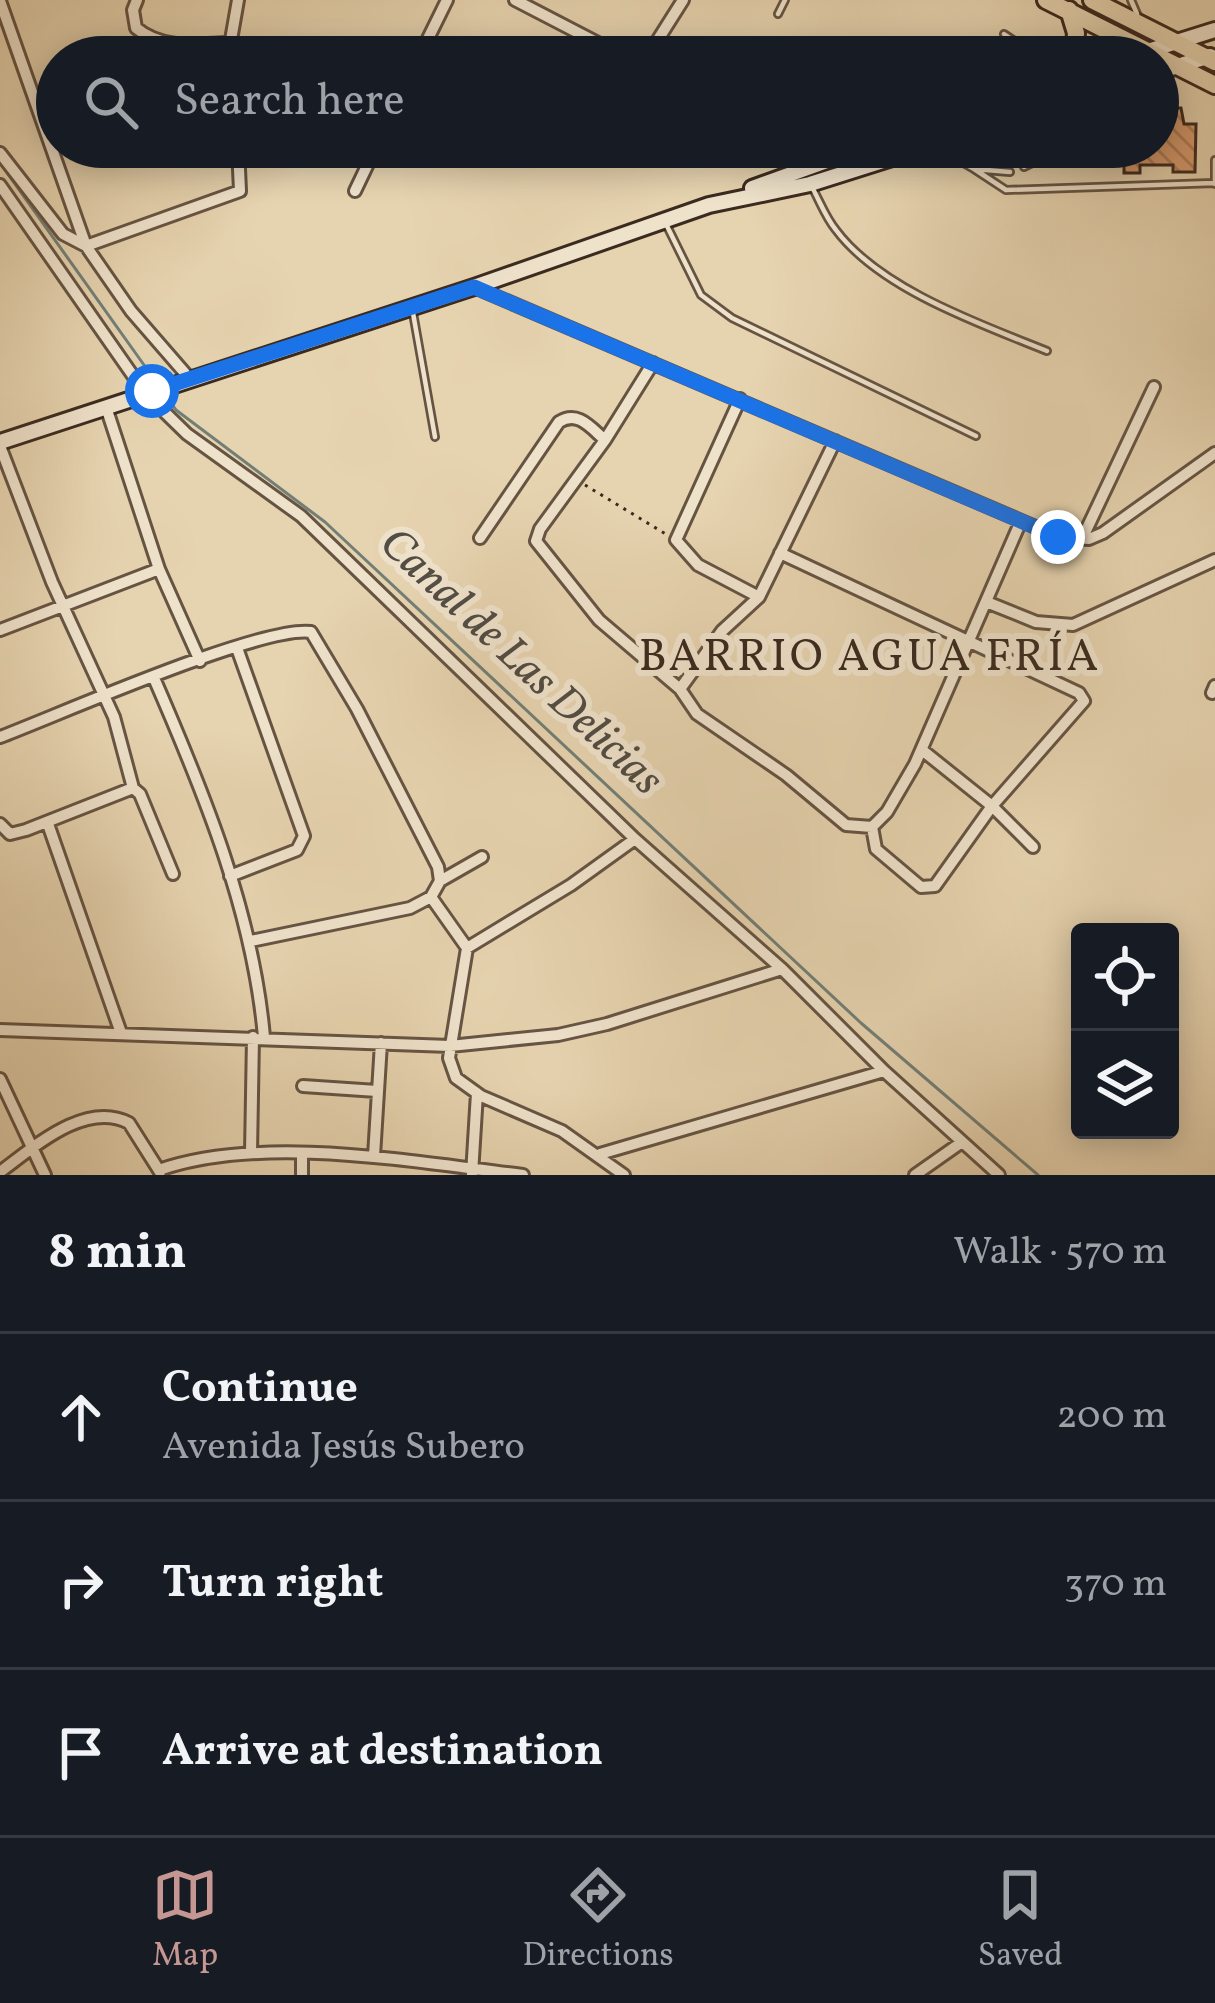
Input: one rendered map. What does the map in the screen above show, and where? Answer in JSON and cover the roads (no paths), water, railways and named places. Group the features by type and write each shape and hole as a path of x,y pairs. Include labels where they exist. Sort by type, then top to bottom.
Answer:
{"highway":[{"path":"1046,0 1110,36"},
{"path":"1092,0 1165,36"},
{"path":"1069,10 1076,36"},
{"path":"1179,42 1212,58"},
{"path":"1179,68 1215,85"}],"main road":[{"path":"1179,42 1215,30"},
{"path":"1179,66 1212,58"},
{"path":"0,444 474,287 809,168"},
{"path":"709,205 862,168"}],"street":[{"path":"137,0 133,10 136,28 146,36"},
{"path":"230,36 238,0"},
{"path":"429,36 447,0"},
{"path":"515,0 585,36"},
{"path":"660,36 682,0"},
{"path":"0,1 36,104"},
{"path":"0,153 64,234 86,246 240,190 239,168"},
{"path":"59,168 86,246 183,381"},
{"path":"355,191 366,168"},
{"path":"0,185 149,392 188,434 301,516 635,839 782,969 884,1071 999,1175"},
{"path":"0,210 15,205"},
{"path":"474,287 1058,537 1082,539 1102,533 1136,514 1215,453"},
{"path":"652,363 536,541 599,620 680,689 697,714 787,775 846,825 872,827"},
{"path":"1082,539 1154,387"},
{"path":"740,399 676,540 698,565 759,597"},
{"path":"106,407 160,569 200,661"},
{"path":"480,538 559,422 579,418 605,440"},
{"path":"680,689 722,631 759,597 835,441"},
{"path":"0,444 105,697 133,788 140,794 173,874"},
{"path":"780,553 970,644 1079,693 1084,700 928,889 876,849 872,827 897,796 922,750 970,644 988,603 1021,521"},
{"path":"988,603 1036,622 1073,625 1215,560"},
{"path":"0,630 160,569"},
{"path":"0,737 237,648 295,631 311,632 389,771 438,867 440,881"},
{"path":"230,876 297,850 304,836 237,648"},
{"path":"154,679 190,761 251,941 259,1037 251,1154"},
{"path":"922,750 992,806 1033,847"},
{"path":"0,824 10,833 48,824 133,788"},
{"path":"48,824 121,1033"},
{"path":"467,948 571,885 635,839"},
{"path":"251,941 383,916 431,897 440,881 482,856"},
{"path":"431,897 467,948 450,1046 456,1078 477,1093 562,1131 619,1171"},
{"path":"0,1030 450,1046 558,1035 607,1024 782,969"},
{"path":"374,1156 381,1043"},
{"path":"599,1154 884,1071"},
{"path":"0,1079 45,1175"},
{"path":"303,1086 377,1091"},
{"path":"472,1172 477,1093"},
{"path":"0,1172 62,1129 117,1118 137,1132 160,1173 195,1157 302,1154 374,1156 523,1175"},
{"path":"915,1175 962,1142"},
{"path":"302,1154 302,1175"},
{"path":"603,1175 619,1171"}],"lane":[{"path":"778,14 785,0"},
{"path":"1131,0 1142,25"},
{"path":"974,169 1006,190 1214,183 1215,160"},
{"path":"974,169 1010,172"},
{"path":"810,184 836,231 886,274 941,308 1047,351"},
{"path":"664,221 701,295 732,318 976,436"},
{"path":"412,307 435,437"}],"waterway":[{"name":"Canal de Las Delicias","path":"0,163 159,386"},
{"name":"Canal de Las Delicias","path":"164,394 176,410 325,522 861,1023 1038,1175"}],"district":[{"name":"BARRIO AGUA FRÍA","path":"870,658"}]}
